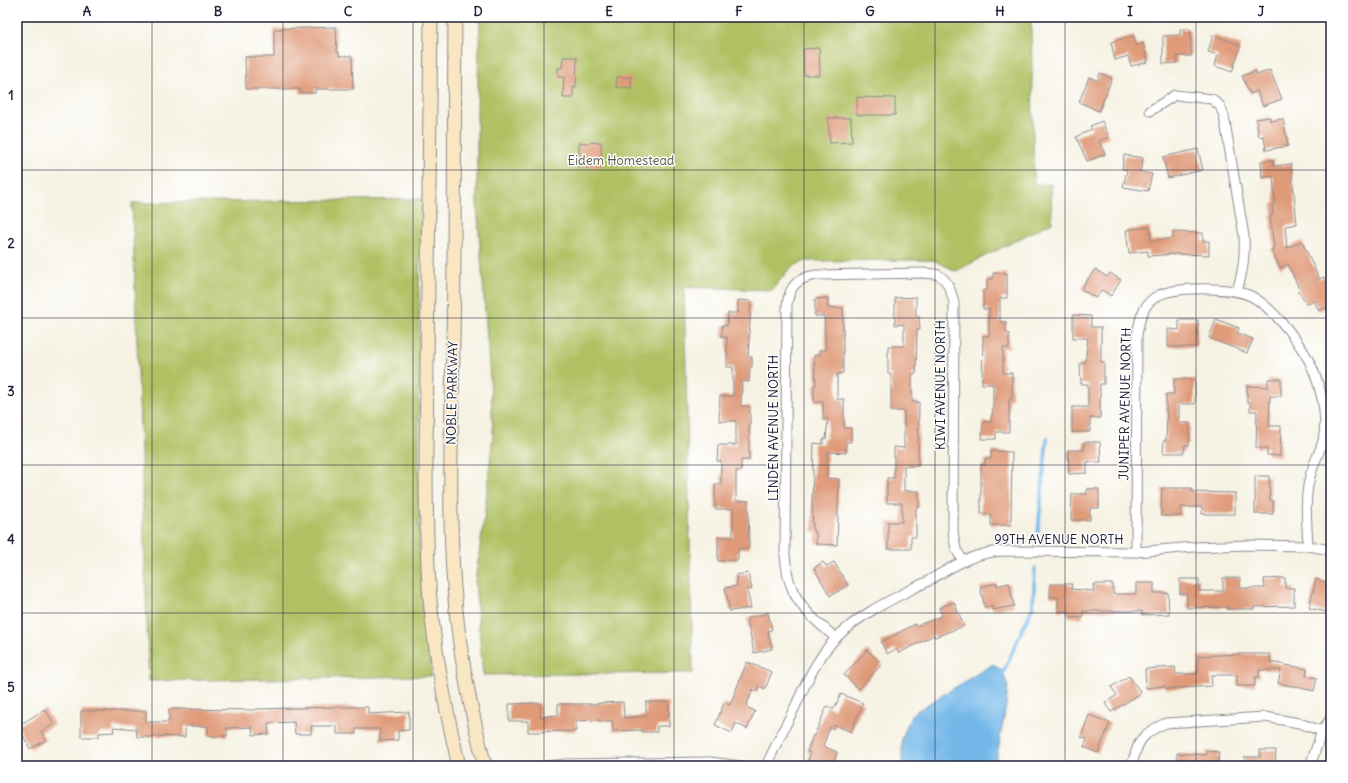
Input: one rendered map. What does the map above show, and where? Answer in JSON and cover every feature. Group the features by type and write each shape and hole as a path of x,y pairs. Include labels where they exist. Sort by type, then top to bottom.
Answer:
{"main road":[{"name":"NOBLE PARKWAY","path":"431,17 426,511 428,561 434,631 440,676 459,766"},
{"name":"NOBLE PARKWAY","path":"455,17 453,340 450,511 451,550 456,612 466,679 485,766"}],"street":[{"path":"1150,111 1175,94 1212,99 1220,106 1224,116 1244,236 1245,255 1243,273 1237,291 1251,296 1264,305 1290,332 1314,371 1323,402 1325,421 1323,439 1309,477 1307,499 1308,546"},
{"name":"KIWI AVENUE NORTH","path":"874,274 924,273 939,275 952,291 954,303 953,532 956,549 963,561"},
{"name":"LINDEN AVENUE NORTH","path":"836,638 798,601 791,586 784,555 787,304 789,293 795,284 805,277 816,275 874,274"},
{"name":"JUNIPER AVENUE NORTH","path":"1136,552 1137,335 1139,321 1145,308 1153,298 1169,291 1182,289 1237,291"},
{"name":"99TH AVENUE NORTH","path":"766,766 808,679 829,646 836,638 876,608 963,561 980,554 992,552 1136,552 1220,546 1308,546 1331,550"},
{"path":"1132,766 1135,749 1140,740 1153,730 1166,723 1265,717 1299,722 1322,731"},
{"path":"1310,766 1322,731 1331,718"},
{"path":"547,766 565,764 684,762 710,762 741,766"}],"green space":[{"name":"Eidem Homestead","path":"480,17 1031,17 1034,184 1051,184 1052,222 956,271 933,260 806,261 791,267 772,290 684,287 693,673 483,675 475,582 485,512 493,434 477,204 477,110"},
{"path":"422,199 419,288 419,546 423,609 432,676 149,681 132,203"}],"water":[{"path":"993,664 1003,672 1008,686 1006,706 995,766 904,766 902,761 902,738 912,714"}],"building":[{"path":"336,27 337,52 339,52 339,56 352,56 353,89 315,89 315,93 300,93 300,89 246,89 245,57 274,57 274,29"},
{"path":"1180,29 1190,29 1191,56 1177,56 1177,63 1163,64 1163,36 1180,35"},
{"path":"1213,35 1241,45 1232,72 1215,66 1218,55 1208,52"},
{"path":"1134,36 1136,46 1143,43 1148,62 1131,66 1128,56 1115,60 1111,42"},
{"path":"819,48 820,75 804,75 803,49"},
{"path":"563,57 577,57 576,88 573,87 573,98 563,98 564,77 558,77 558,68 562,68"},
{"path":"1270,70 1282,99 1263,106 1257,91 1250,94 1242,76 1256,71 1257,75"},
{"path":"1100,73 1112,78 1099,111 1079,102 1089,77 1098,81"},
{"path":"617,77 631,77 631,88 616,87"},
{"path":"857,97 895,98 895,115 857,115"},
{"path":"1270,117 1270,121 1283,119 1288,146 1266,150 1264,136 1259,137 1256,119"},
{"path":"828,118 851,118 852,142 830,143"},
{"path":"1102,121 1109,137 1099,141 1105,154 1087,161 1076,137 1092,129 1090,126"},
{"path":"601,142 602,167 579,167 579,143"},
{"path":"1198,149 1203,170 1168,178 1163,157"},
{"path":"1124,155 1143,158 1140,172 1152,174 1148,191 1123,187 1127,170 1122,169"},
{"path":"1273,160 1274,166 1291,164 1297,224 1285,226 1287,248 1302,241 1319,279 1324,277 1331,291 1331,305 1319,311 1314,301 1306,304 1298,290 1299,289 1288,264 1280,268 1271,250 1274,248 1270,215 1273,215 1272,204 1275,203 1273,176 1262,178 1261,161"},
{"path":"1150,227 1151,241 1173,238 1173,232 1203,233 1203,241 1209,241 1209,255 1176,254 1148,256 1148,251 1129,253 1126,230"},
{"path":"1095,269 1107,277 1110,273 1121,280 1111,296 1102,290 1096,298 1081,289"},
{"path":"993,273 1007,273 1007,298 1000,298 1000,322 1006,322 1006,333 1009,333 1009,348 1003,348 1003,373 1012,373 1012,399 1009,399 1009,432 996,432 996,439 982,439 983,422 991,422 993,408 993,384 982,384 983,336 989,336 989,309 983,309 983,290 987,290 987,279 993,279"},
{"path":"916,297 916,316 919,316 920,330 917,330 916,374 912,374 912,402 919,402 918,466 904,466 904,491 919,491 919,508 916,508 916,537 911,537 911,549 888,549 888,522 902,522 902,503 887,503 887,478 894,478 894,447 904,448 904,411 891,411 891,374 888,374 888,346 904,346 904,324 895,325 895,298"},
{"path":"828,298 828,308 843,308 843,373 837,374 837,399 844,399 844,428 851,428 851,442 846,442 846,453 827,452 827,478 839,479 837,545 816,544 816,532 813,532 812,504 814,443 823,444 823,439 826,439 828,419 823,419 823,402 814,402 814,385 816,385 814,355 820,355 820,350 826,350 824,316 815,316 815,299"},
{"path":"738,300 751,301 748,357 752,357 752,367 750,367 749,382 742,381 741,406 750,406 749,460 741,460 741,471 736,471 736,501 748,501 749,548 738,549 738,560 718,561 718,537 733,537 733,509 715,509 715,484 721,484 721,461 717,461 718,445 736,445 736,421 719,421 720,396 733,396 733,367 727,367 727,337 722,337 722,325 727,326 728,313 738,313"},
{"path":"1073,315 1091,316 1091,327 1101,327 1101,362 1104,362 1104,384 1100,384 1100,418 1090,418 1090,432 1072,432 1072,407 1088,407 1088,384 1081,384 1080,363 1085,363 1088,338 1073,338"},
{"path":"1216,319 1239,328 1237,333 1253,339 1247,353 1209,338"},
{"path":"1179,320 1198,320 1197,347 1168,347 1168,329 1179,330"},
{"path":"1174,379 1195,379 1195,404 1179,404 1179,423 1190,423 1189,445 1185,445 1184,453 1163,453 1164,440 1166,441 1166,394 1174,394"},
{"path":"1268,379 1281,379 1281,396 1270,396 1269,426 1281,426 1280,456 1267,455 1267,448 1256,448 1257,411 1250,411 1250,402 1247,402 1247,386 1268,387"},
{"path":"1084,442 1100,442 1101,462 1087,462 1087,473 1069,474 1068,450 1084,450"},
{"path":"991,451 1012,452 1011,525 991,525 991,514 981,514 981,465 985,465 985,459 991,459"},
{"path":"1255,476 1269,476 1270,500 1273,500 1273,514 1255,514"},
{"path":"1162,488 1192,488 1192,492 1235,493 1235,514 1202,514 1202,507 1181,507 1181,516 1161,516"},
{"path":"1087,489 1099,489 1099,508 1090,508 1090,520 1071,520 1072,494 1087,494"},
{"path":"823,562 826,566 834,562 848,585 830,596 814,568"},
{"path":"748,573 752,589 747,590 751,608 730,611 725,588 737,586 736,575"},
{"path":"1223,578 1240,578 1240,588 1265,588 1264,579 1285,578 1285,588 1294,588 1294,606 1254,607 1254,609 1227,609 1227,607 1187,608 1187,594 1180,594 1180,579 1199,579 1199,591 1223,591"},
{"path":"1316,579 1330,583 1331,613 1309,608"},
{"path":"997,583 997,586 1009,583 1014,606 993,610 992,606 985,608 980,587"},
{"path":"1136,583 1154,583 1154,593 1168,593 1169,614 1142,615 1142,611 1083,611 1083,618 1069,617 1069,611 1058,611 1058,597 1050,597 1050,584 1072,584 1071,589 1094,591 1093,584 1113,584 1113,594 1136,594"},
{"path":"954,602 964,626 935,637 934,635 899,653 896,649 887,654 881,642 915,624 916,626 942,616 939,608"},
{"path":"768,613 772,630 768,631 772,649 754,653 747,618"},
{"path":"867,650 882,664 859,689 844,675"},
{"path":"1270,654 1270,662 1307,669 1306,676 1317,678 1314,691 1278,683 1281,670 1259,670 1259,677 1255,677 1255,686 1237,686 1237,675 1211,675 1212,686 1166,689 1165,686 1146,688 1145,669 1175,667 1176,674 1198,674 1198,656"},
{"path":"747,662 772,672 765,689 759,686 757,692 753,689 746,707 755,711 747,729 736,723 732,733 715,725 724,703 730,705"},
{"path":"1129,676 1141,693 1111,712 1105,703 1117,695 1111,687"},
{"path":"841,694 863,703 851,732 835,725 833,729 830,727 823,746 837,752 833,766 811,766 812,762 808,761 810,753 807,752 813,735 814,736 827,706 834,709"},
{"path":"623,702 624,718 646,716 646,702 669,702 669,726 657,726 657,732 642,732 642,730 613,731 612,721 599,720 576,721 576,731 528,732 528,721 509,721 509,704 540,703 540,717 558,715 558,704 599,704"},
{"path":"368,707 368,714 409,712 409,730 398,731 398,740 380,741 380,729 356,729 356,734 337,734 337,726 311,726 311,734 295,734 294,722 268,723 269,734 253,735 252,727 227,728 227,736 208,736 208,726 185,726 185,737 137,737 136,729 113,727 114,732 99,733 99,737 81,737 81,711 146,711 146,722 169,722 169,709 255,710"},
{"path":"45,709 54,724 41,732 46,740 30,749 18,726"},
{"path":"1089,715 1110,723 1098,753 1084,747 1087,739 1081,737"},
{"path":"1260,750 1276,750 1275,764 1270,764 1270,766 1244,766 1244,757 1260,757"},
{"path":"1207,751 1219,752 1218,766 1177,766 1177,753 1206,755"}],"waterway":[{"path":"1038,532 1047,438"},
{"path":"1002,675 1033,606 1035,568"}]}
